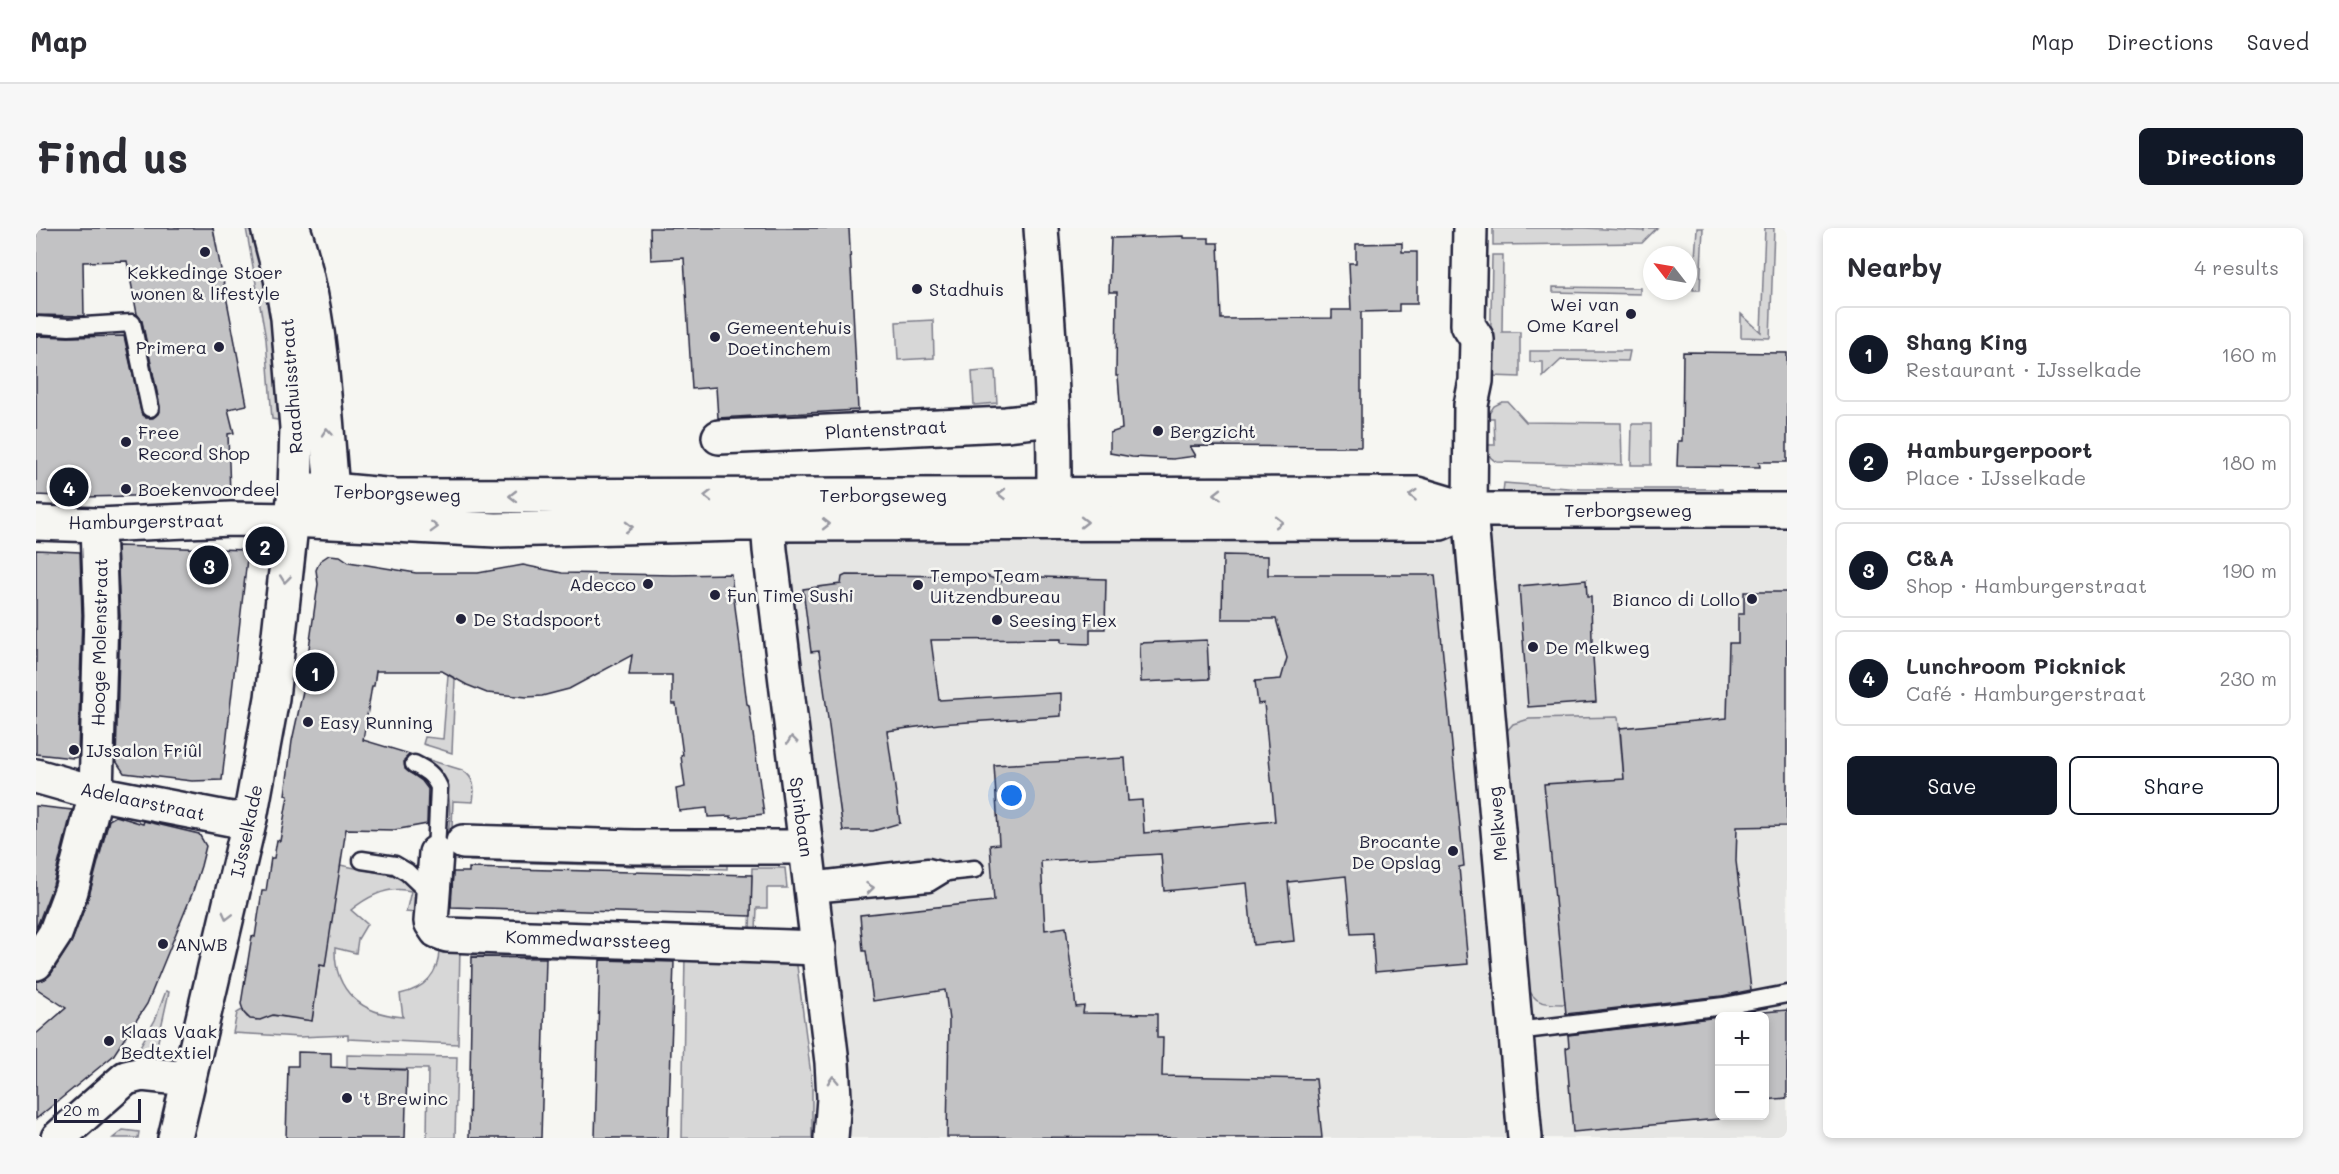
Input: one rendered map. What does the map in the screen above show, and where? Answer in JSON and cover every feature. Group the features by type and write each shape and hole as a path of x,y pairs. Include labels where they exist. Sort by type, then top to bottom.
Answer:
{"street":[{"name":"Raadhuisstraat","path":"268,228 281,278 288,318 301,511"},
{"name":"Raadhuisstraat","path":"293,228 312,294 332,490"},
{"path":"1041,228 1053,419 1053,508"},
{"path":"1470,228 1468,325 1477,339 1476,381 1472,405 1470,510"},
{"name":"Plantenstraat","path":"719,437 1006,424 1053,419"},
{"name":"Terborgseweg","path":"301,511 332,490 768,523"},
{"name":"Terborgseweg","path":"301,511 496,530 768,523 1053,508 1417,494 1470,510 1787,510"},
{"name":"Melkweg","path":"1470,510 1525,1138"},
{"name":"Hamburgerstraat","path":"36,523 98,525 231,519 301,511"},
{"name":"IJsselkade","path":"175,1138 250,818 272,698 301,511"},
{"name":"Spinbaan","path":"768,523 832,1062 834,1098 831,1138"},
{"name":"Hooge Molenstraat","path":"36,963 55,934 71,891 96,793 101,615 98,525"},
{"name":"Adelaarstraat","path":"36,776 96,793 231,819 250,818"},
{"path":"449,848 806,847"},
{"name":"Kommedwarssteeg","path":"449,848 431,895 431,922 437,931 447,934 819,948"},
{"path":"58,1138 126,1078 142,1074 188,1079"}],"lane":[{"path":"36,325 69,327 132,323 150,408"},
{"path":"414,764 435,778 439,787 449,848"},
{"path":"362,860 395,865 407,872 431,895"},
{"path":"811,887 929,883 947,872 975,868"},
{"path":"1516,1030 1724,1006 1787,994"}],"shaded area":[{"path":"246,228 254,228 264,267 276,348 278,420 272,419 266,339"},
{"path":"1493,228 1584,228 1644,231 1644,228 1657,228 1642,243 1493,245"},
{"path":"1697,228 1703,228 1700,290 1697,290"},
{"path":"1765,228 1774,228 1770,338 1741,337 1741,314 1761,332"},
{"path":"1492,255 1503,255 1502,332 1520,332 1520,377 1490,376"},
{"path":"1553,287 1640,288 1640,294 1553,292"},
{"path":"933,320 934,358 898,360 896,322"},
{"path":"1530,351 1630,351 1628,361 1561,360 1543,377 1543,362 1530,362"},
{"path":"995,370 997,403 974,405 972,372"},
{"path":"1508,402 1526,422 1621,423 1622,465 1497,462 1491,457 1488,448 1488,445 1495,445 1494,418 1486,418 1494,406"},
{"path":"1632,424 1651,424 1651,465 1631,465"},
{"path":"1504,483 1581,489 1722,489 1723,498 1503,493"},
{"path":"1787,512 1787,1138 836,1138 770,514"},
{"path":"448,675 455,679 452,753 423,744 425,737 443,739"},
{"path":"1618,717 1624,779 1565,1004 1542,1002 1533,996 1527,985 1506,732 1513,724 1529,719"},
{"path":"416,756 462,770 473,784 473,802 453,801 451,853 447,853 450,810 446,785 440,774"},
{"path":"469,855 727,857 727,869 470,861"},
{"path":"340,865 401,877 419,896 416,913 406,912 411,891 394,889 364,900 351,910 367,924 358,939 356,953 335,948 339,977 345,988 353,998 375,1011 403,1017 400,994 416,989 428,979 436,966 439,949 460,947 458,1044 348,1039 348,1035 299,1037 233,1033 237,1013 242,1010 247,1017 256,1020 269,1015 312,1021 320,965"},
{"path":"752,868 785,868 787,888 767,888 767,908 757,908 756,930 750,930"},
{"path":"473,948 525,954 526,958 472,956"},
{"path":"674,953 674,961 546,958 547,955"},
{"path":"685,954 796,958 812,1083 812,1138 682,1138"},
{"path":"166,991 169,992 156,1050 138,1050 155,1020"},
{"path":"347,1055 457,1057 455,1138 427,1138 428,1069 347,1068"},
{"path":"123,1130 139,1132 138,1138 113,1138"}],"building":[{"path":"36,228 213,228 247,405 228,409 234,433 228,434 230,494 83,497 36,495 36,336 124,336 142,415 146,418 153,418 160,412 160,406 142,321 137,314 127,261 83,262 84,316 36,315"},
{"path":"650,228 849,228 858,410 718,418 716,387 692,389 684,258 651,260"},
{"path":"1184,236 1184,238 1209,238 1209,243 1218,243 1221,319 1332,318 1332,310 1351,310 1349,263 1356,263 1356,244 1402,243 1402,252 1417,252 1417,304 1399,304 1399,311 1361,312 1361,447 1190,446 1196,456 1173,459 1132,457 1110,453 1110,433 1122,429 1118,376 1116,376 1117,292 1109,292 1111,238"},
{"path":"1683,352 1787,353 1787,462 1759,462 1760,467 1677,466 1678,441 1682,441"},
{"path":"117,546 248,550 222,780 192,781 124,773 116,761 120,616"},
{"path":"36,550 80,552 82,615 78,757 73,758 36,754"},
{"path":"329,555 340,556 349,562 416,573 478,573 523,565 562,573 731,574 747,704 749,705 764,814 731,818 731,816 708,817 707,808 679,811 676,789 685,787 676,704 672,704 672,675 629,675 632,655 569,689 542,696 527,697 487,693 442,671 376,671 363,740 410,754 404,760 405,769 422,781 428,789 427,824 394,830 346,829 325,966 320,965 312,1021 273,1015 260,1020 250,1019 244,1013 241,1004 252,936 255,937 262,891 266,891 271,858 274,858 277,840 280,841 288,796 285,795 292,741 303,691 318,584 316,570 320,561"},
{"path":"1223,555 1268,556 1268,575 1435,575 1464,866 1459,867 1468,964 1375,972 1372,933 1351,934 1346,876 1288,882 1294,941 1253,945 1247,883 1164,891 1161,854 1041,861 1045,930 1066,927 1076,1007 1084,1006 1083,1013 1157,1014 1157,1038 1163,1038 1162,1076 1316,1079 1322,1138 947,1137 949,1020 945,990 873,1001 866,951 863,951 860,915 994,901 990,845 999,844 994,765 1125,758 1128,801 1142,800 1144,833 1275,821 1264,703 1258,704 1255,681 1281,679 1287,658 1276,619 1222,619"},
{"path":"846,575 987,576 1001,582 1008,576 1106,579 1105,629 1090,629 1090,644 1061,643 1061,639 931,640 939,700 1061,693 1061,716 939,724 887,731 900,823 873,831 843,831 819,651 811,652 803,589 841,584 842,577"},
{"path":"1586,580 1587,597 1591,597 1596,702 1528,707 1519,586"},
{"path":"1744,592 1787,592 1787,826 1737,827 1736,861 1751,990 1722,996 1566,1014 1544,784 1624,779 1620,728 1727,718 1729,643 1738,643 1738,614 1744,614"},
{"path":"1207,640 1209,679 1141,682 1140,643"},
{"path":"36,806 72,810 53,885 36,929"},
{"path":"116,816 143,824 144,821 199,834 206,846 201,866 192,894 147,1004 113,1056 36,1119 36,1034 66,1008 36,988 36,982 51,974 72,941 89,896 109,820"},
{"path":"469,868 752,875 751,916 451,907 453,872 469,872"},
{"path":"472,957 546,958 541,1138 469,1138"},
{"path":"600,960 674,962 668,1138 595,1138"},
{"path":"1787,1010 1787,1098 1769,1100 1769,1012 1764,1012"},
{"path":"1715,1017 1715,1119 1573,1132 1566,1048 1569,1047 1568,1035"},
{"name":"'t Brewinc","path":"298,1052 331,1053 331,1067 407,1070 405,1138 286,1138 288,1066 298,1066"}],"place":[{"name":"Kekkedinge Stoer wonen & lifestyle","path":"205,252"},
{"name":"Stadhuis","path":"917,289"},
{"name":"Wei van Ome Karel","path":"1631,314"},
{"name":"Gemeentehuis Doetinchem","path":"715,337"},
{"name":"Primera","path":"219,347"},
{"name":"Bergzicht","path":"1158,431"},
{"name":"Free Record Shop","path":"126,442"},
{"name":"Lunchroom Picknick","path":"69,487"},
{"name":"Boekenvoordeel","path":"126,489"},
{"name":"Hamburgerpoort","path":"265,546"},
{"name":"C&A","path":"209,565"},
{"name":"Adecco","path":"648,584"},
{"name":"Tempo Team Uitzendbureau","path":"918,585"},
{"name":"Fun Time Sushi","path":"715,595"},
{"name":"Bianco di Lollo","path":"1752,599"},
{"name":"De Stadspoort","path":"461,619"},
{"name":"Seesing Flex","path":"997,620"},
{"name":"De Melkweg","path":"1533,647"},
{"name":"Shang King","path":"315,672"},
{"name":"Easy Running","path":"308,722"},
{"name":"IJssalon Friûl","path":"74,750"},
{"name":"Brocante De Opslag","path":"1453,851"},
{"name":"ANWB","path":"163,944"},
{"name":"Klaas Vaak Bedtextiel","path":"109,1041"},
{"name":"'t Brewinc","path":"347,1098"}]}
